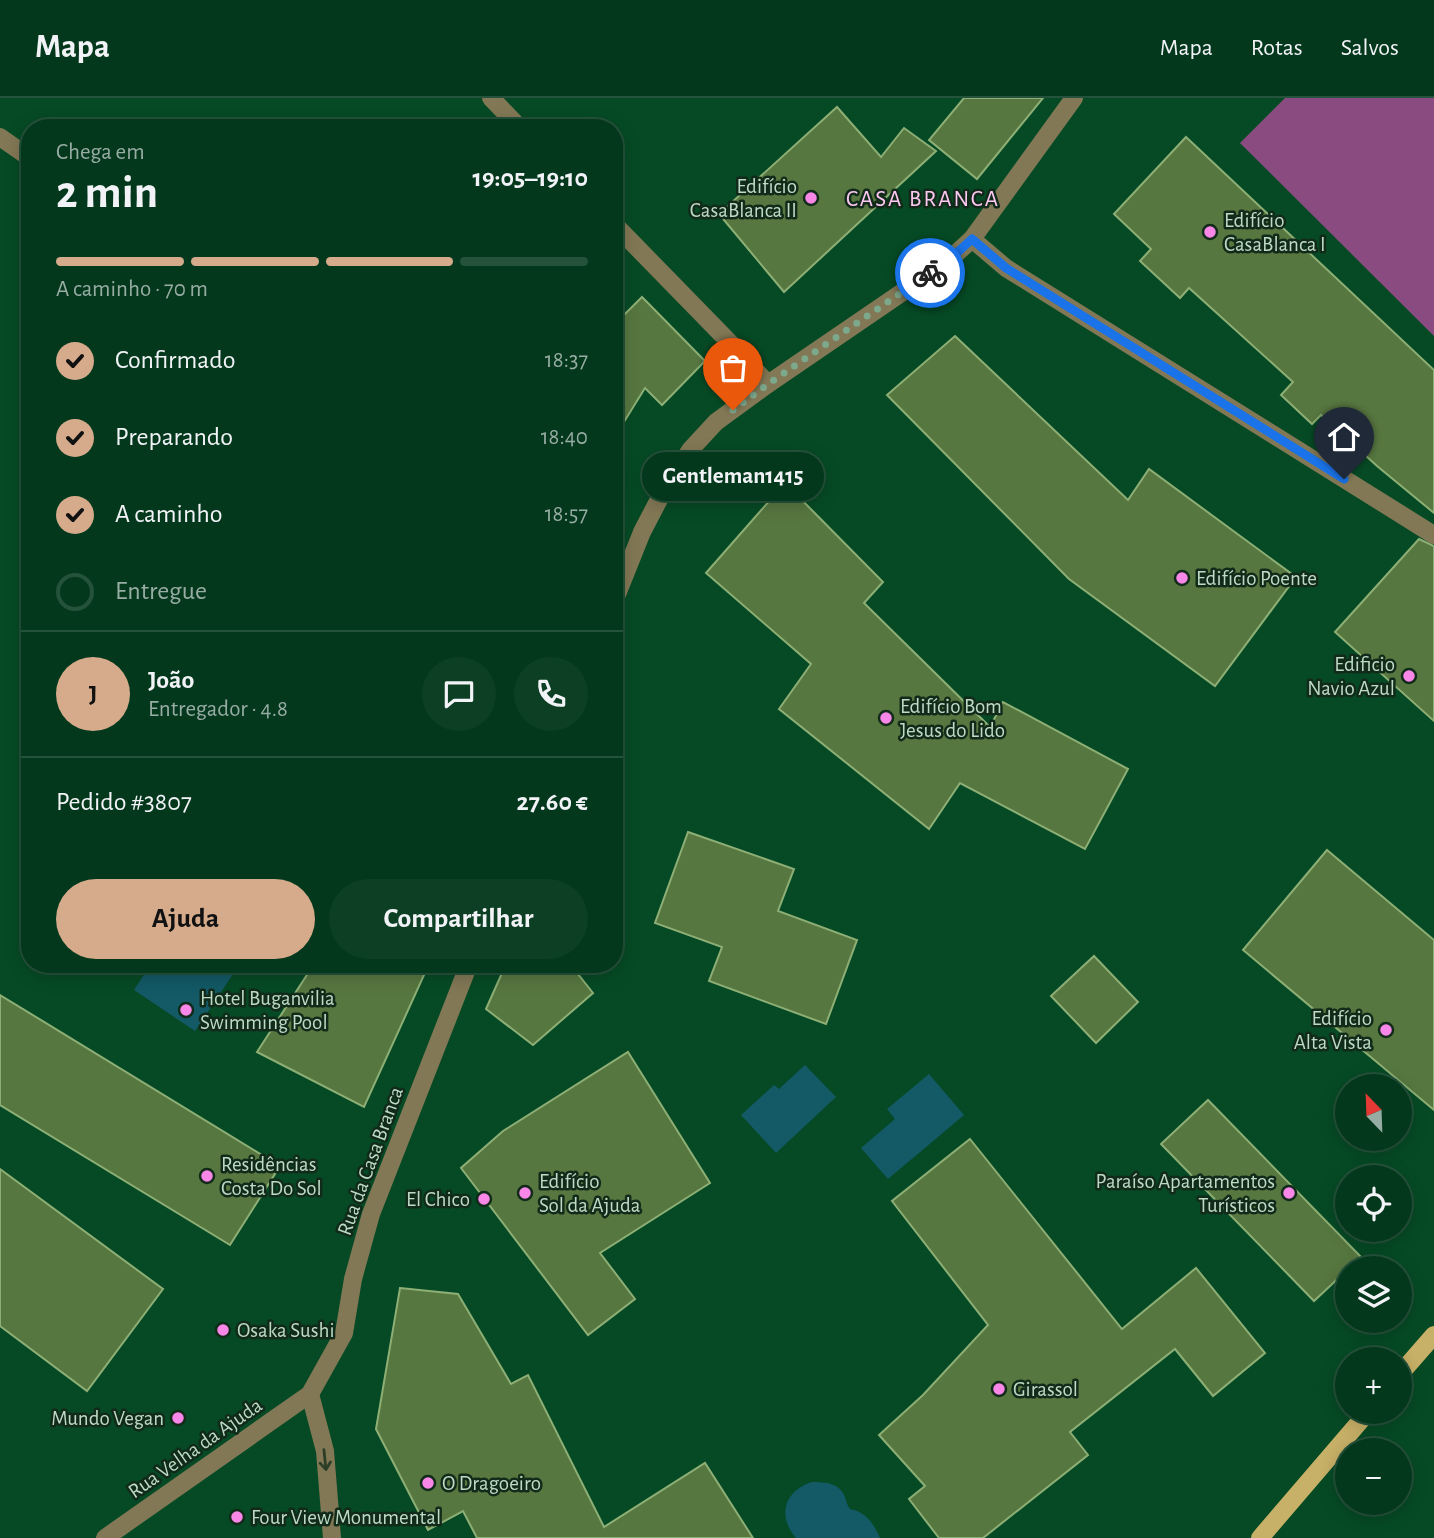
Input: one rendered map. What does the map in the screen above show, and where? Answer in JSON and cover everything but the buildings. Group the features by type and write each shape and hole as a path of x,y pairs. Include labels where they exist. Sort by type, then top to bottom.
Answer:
{"main road":[{"path":"1412,1360 1434,1335"},
{"path":"1260,1538 1357,1424"}],"street":[{"path":"491,98 511,119"},
{"path":"623,574 666,486 691,449 716,422 948,261 972,239 1074,98"},
{"path":"0,137 21,152"},
{"path":"623,233 768,384"},
{"path":"972,239 1006,268 1434,535"},
{"name":"Rua da Casa Branca","path":"310,1394 344,1333 354,1279 371,1214 465,973"},
{"path":"310,1394 324,1451 332,1538"},
{"name":"Rua Velha da Ajuda","path":"105,1538 310,1394"}],"shaded area":[{"path":"1285,98 1434,98 1434,336 1240,143"}],"water":[{"name":"Hotel Buganvilia Swimming Pool","path":"145,973 234,973 195,1031 134,990"},
{"path":"805,1065 836,1097 776,1153 741,1115 774,1085 779,1089"},
{"path":"929,1074 964,1115 888,1179 861,1148 895,1119 887,1109"},
{"path":"812,1482 827,1483 840,1489 850,1509 869,1519 880,1538 796,1538 787,1521 786,1505 795,1491"}],"way so far":[{"path":"733,410 930,273"}],"place":[{"name":"Edifício CasaBlanca II","path":"811,198"},
{"name":"Edifício CasaBlanca I","path":"1210,232"},
{"name":"Gentleman1415","path":"733,410"},
{"name":"Edifício Poente","path":"1182,578"},
{"name":"Edificio Navio Azul","path":"1409,676"},
{"name":"Edifício Bom Jesus do Lido","path":"886,718"},
{"name":"Hotel Buganvilia Swimming Pool","path":"186,1010"},
{"name":"Edifício Alta Vista","path":"1386,1030"},
{"name":"Residências Costa Do Sol","path":"207,1176"},
{"name":"Edifício Sol da Ajuda","path":"525,1193"},
{"name":"Paraíso Apartamentos Turísticos","path":"1289,1193"},
{"name":"El Chico","path":"484,1199"},
{"name":"Osaka Sushi","path":"223,1330"},
{"name":"Girassol","path":"999,1389"},
{"name":"Mundo Vegan","path":"178,1418"},
{"name":"O Dragoeiro","path":"428,1483"},
{"name":"Four View Monumental","path":"237,1517"}],"district":[{"name":"CASA BRANCA","path":"923,198"}],"route":[{"path":"930,273 972,239 1006,268 1344,479"}]}
